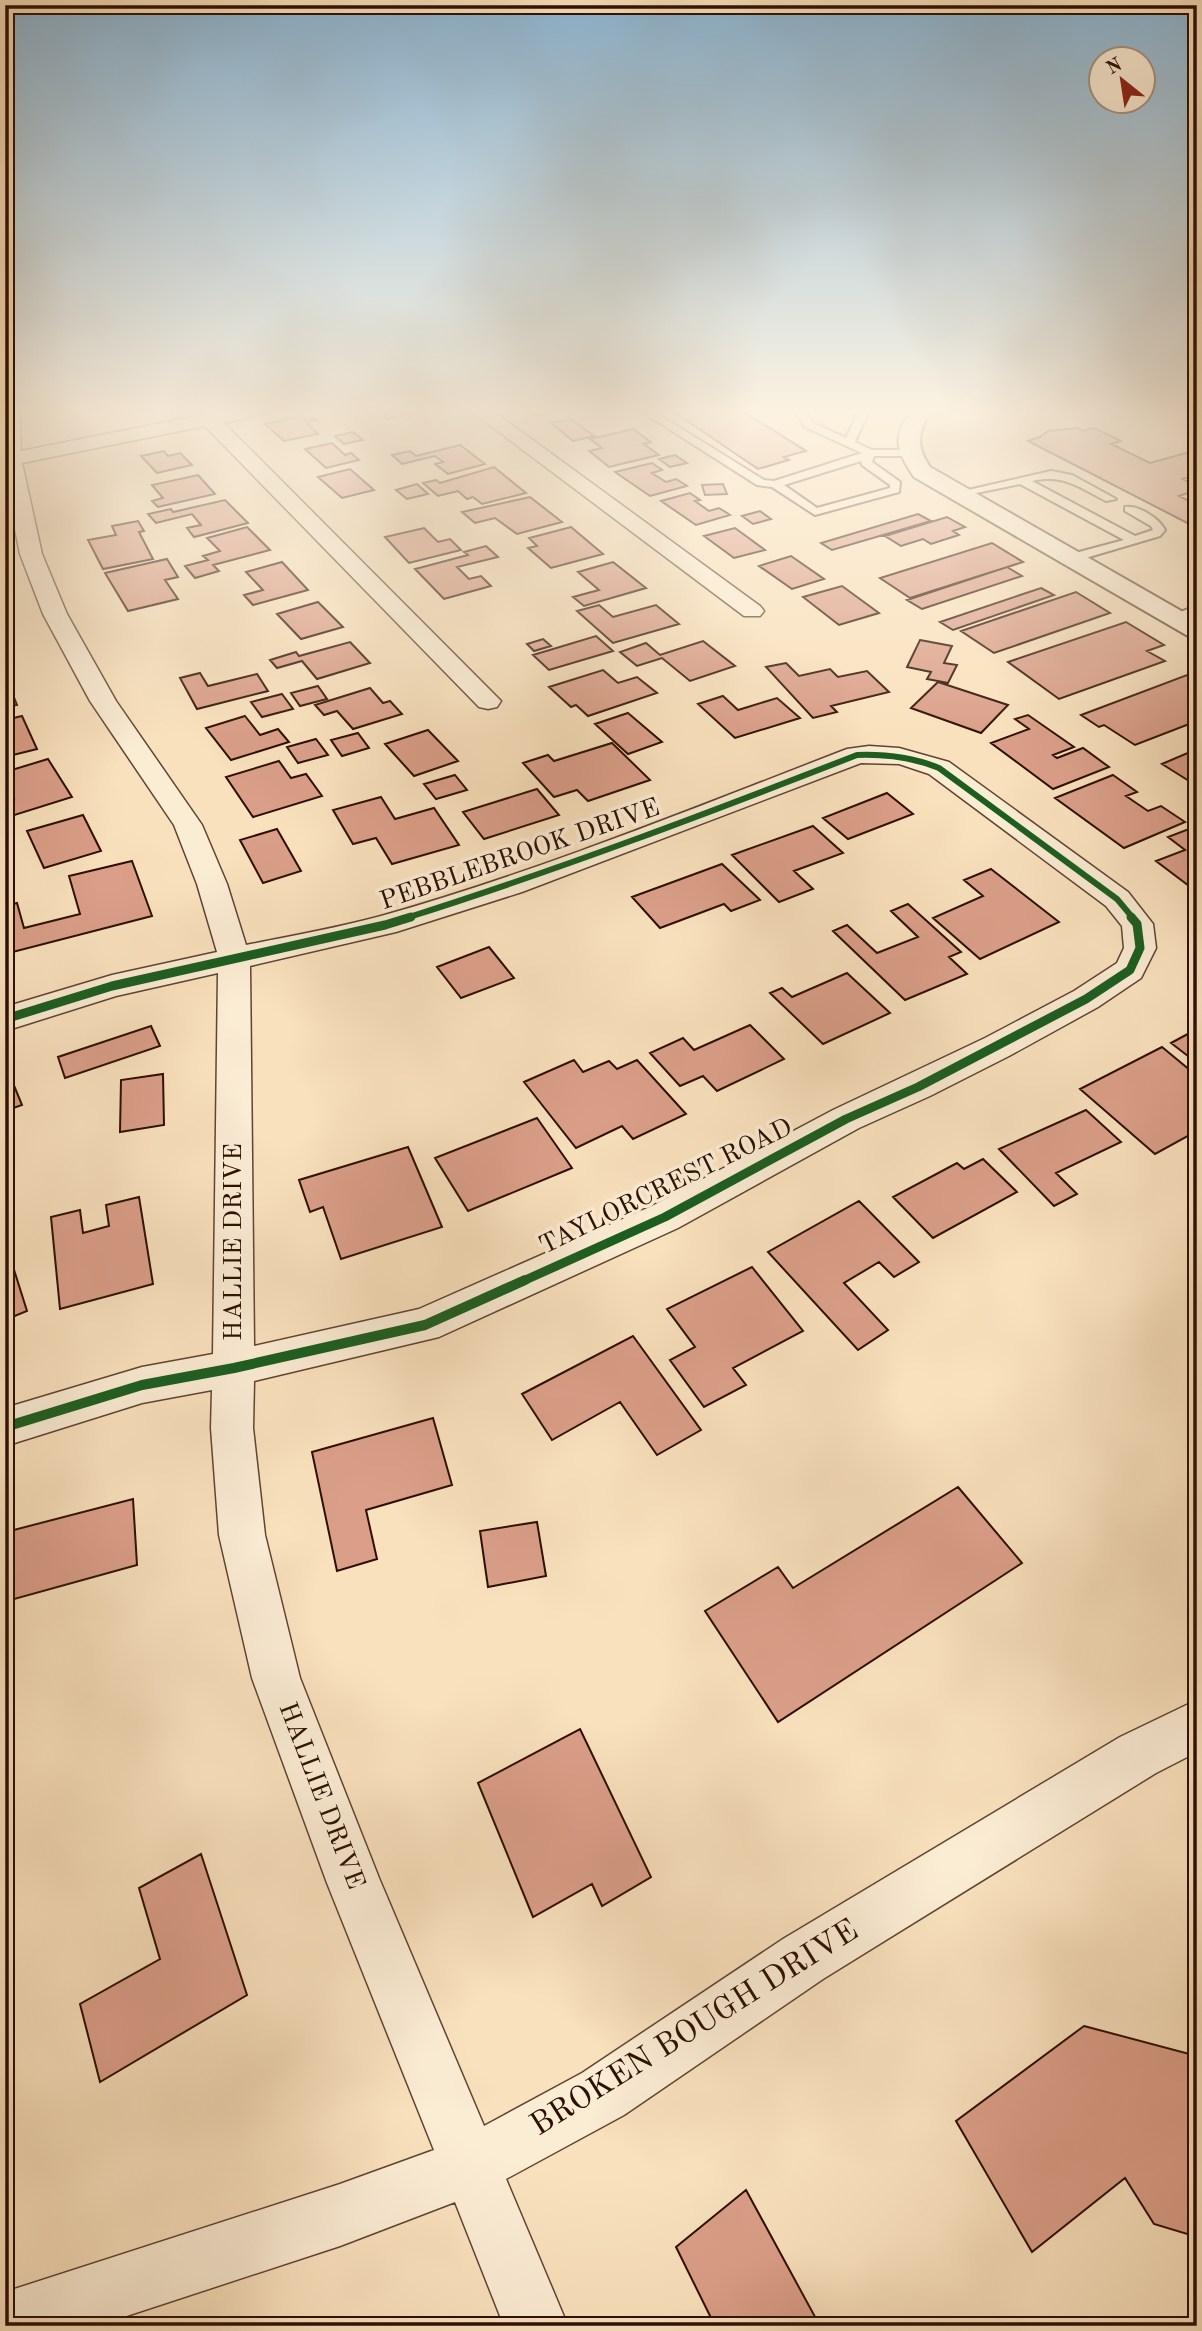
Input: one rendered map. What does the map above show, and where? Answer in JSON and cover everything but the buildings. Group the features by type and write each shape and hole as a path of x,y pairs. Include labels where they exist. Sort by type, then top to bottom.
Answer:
{"street":[{"name":"HALLIE DRIVE","path":"23,517 32,554 55,614 103,701 188,825 212,884 234,957 232,1428 242,1535 276,1678 354,1883 536,2326"},
{"path":"306,517 488,701"},
{"path":"624,517 752,611"},
{"path":"998,517 1197,631"},
{"name":"PEBBLEBROOK DRIVE","path":"5,1019 112,986 385,925 645,838 857,755 892,753 916,758 939,768 1023,831"},
{"name":"TAYLORCREST ROAD","path":"5,1427 142,1385 234,1368 425,1325 665,1217 846,1119 998,1047 1086,999 1130,970 1140,948 1137,924 1117,899 1023,831"},
{"name":"BROKEN BOUGH DRIVE","path":"5,2324 340,2215 470,2166 603,2094 803,1959 1138,1755 1197,1725"}],"lane":[{"path":"1090,517 1133,540"},
{"path":"1072,558 1156,534 1158,527 1142,517"},
{"path":"1173,618 1197,610"}],"cycle path":[{"path":"5,1019 112,986 385,925 511,885 645,837 857,755 899,756 939,768 1117,899 1137,924 1140,948 1130,970 1086,999 997,1047 918,1087 846,1119 665,1217 425,1325 234,1368 142,1385 5,1427"}]}
